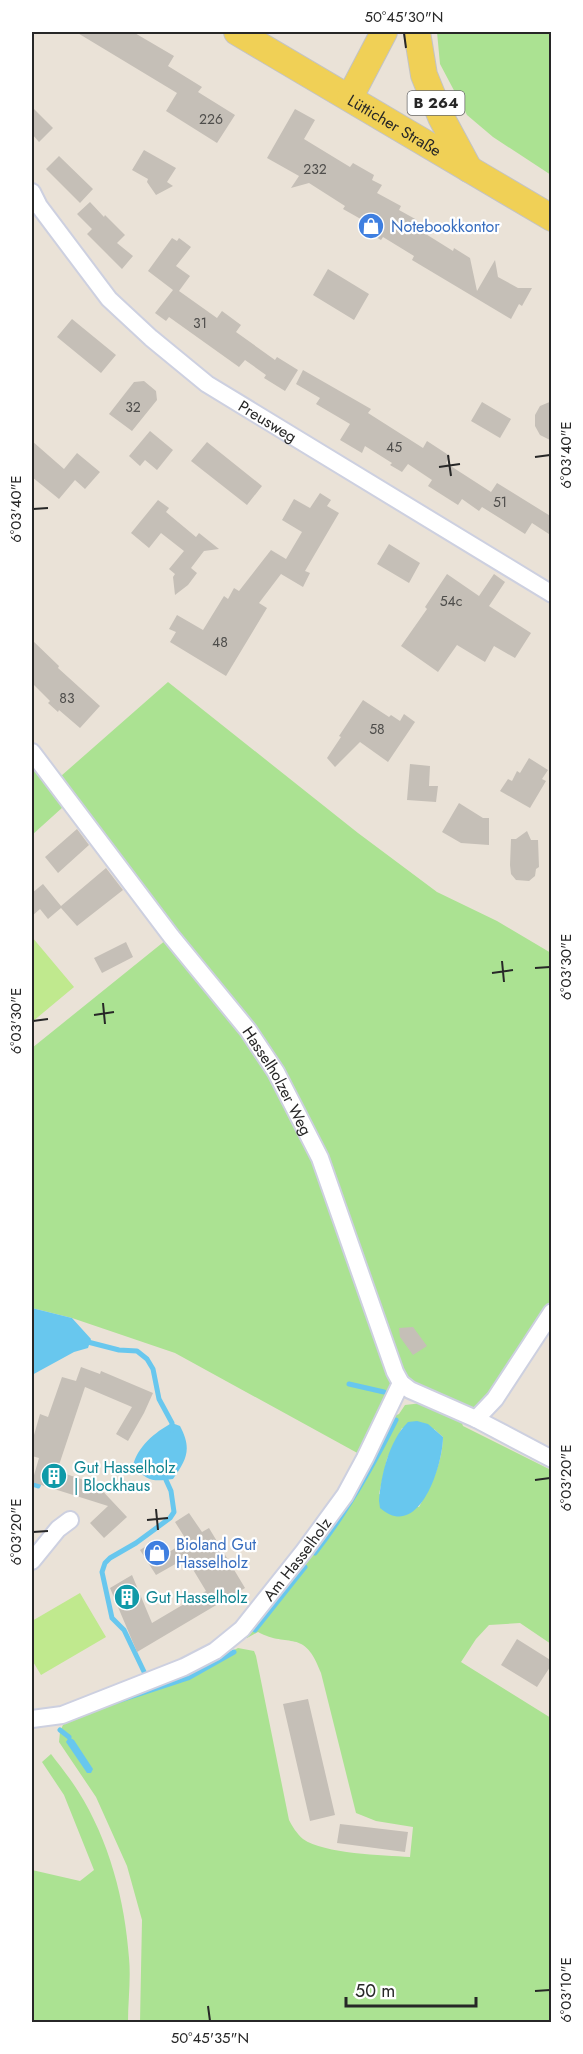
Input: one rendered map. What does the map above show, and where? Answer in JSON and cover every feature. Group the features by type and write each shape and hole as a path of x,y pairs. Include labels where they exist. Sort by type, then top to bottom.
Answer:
{"main road":[{"name":"Lütticher Straße","path":"237,32 552,218"},
{"path":"350,97 384,32"},
{"name":"B 264","path":"417,32 424,75 441,117 469,169"}],"street":[{"name":"Preusweg","path":"32,192 39,206 109,299 151,338 207,384 552,594"},
{"name":"Hasselholzer Weg","path":"32,752 171,936 248,1030 276,1072 320,1158 395,1372 401,1383"},
{"path":"476,1419 495,1399 552,1312"},
{"path":"401,1383 418,1395 476,1419 552,1459"},
{"name":"Am Hasselholz","path":"33,1716 62,1715 175,1670 215,1651 237,1634 298,1559 345,1495 401,1383"},
{"path":"32,1561 58,1528 70,1520"}],"green space":[{"path":"437,32 551,32 551,175 493,137 467,115 440,64"},
{"path":"168,682 358,833 437,892 497,921 551,953 551,1304 486,1404 476,1411 421,1388 404,1375 317,1133 296,1093 61,776"},
{"path":"32,766 63,807 32,835"},
{"path":"32,937 74,987 32,1022"},
{"path":"166,940 243,1036 285,1098 311,1147 392,1386 361,1455 175,1353 72,1318 32,1308 32,1048"},
{"path":"422,1403 461,1421 463,1426 551,1470 551,1644 520,1623 489,1625 476,1639 461,1662 551,1718 551,2022 140,2022 142,1920 127,1866 96,1797 59,1742 65,1720 187,1674 238,1648 254,1651 289,1820 297,1832 303,1839 325,1848 354,1853 410,1857 413,1827 376,1821 356,1813 321,1673 315,1659 302,1644 269,1637 258,1632 247,1638 245,1635 390,1418 399,1414 405,1405","holes":["402,1428 434,1429 443,1437 441,1456 419,1507 379,1494 387,1459"]},
{"path":"80,1593 106,1637 41,1675 32,1660 32,1621"},
{"path":"51,1754 75,1786 89,1810 114,1871 127,1936 130,1974 128,2022 32,2022 32,1870 80,1881 94,1870 64,1795 42,1762"}],"water":[{"path":"32,1308 72,1318 91,1339 88,1348 74,1352 32,1375"},
{"path":"417,1421 428,1424 443,1437 439,1465 426,1496 417,1508 406,1515 394,1516 380,1508 384,1470 391,1448 401,1430 408,1422"},
{"path":"172,1423 180,1426 184,1434 187,1448 185,1460 173,1479 151,1479 133,1466 135,1459 148,1441"},
{"path":"69,1737 74,1740 93,1769 91,1773 87,1773 66,1742"}],"building":[{"path":"76,32 133,32 174,56 168,66 202,87 198,92 235,115 217,143 166,111 177,93"},
{"path":"32,107 53,128 39,142 32,134"},
{"path":"295,109 315,120 304,139 350,167 353,163 374,175 372,180 382,185 377,193 401,206 399,210 417,220 413,226 453,251 454,248 470,258 477,291 495,260 498,277 518,288 532,288 522,306 519,304 511,319 412,260 414,256 383,237 381,240 362,229 366,222 343,209 345,206 309,183 291,188 299,176 267,158"},
{"path":"144,150 176,168 167,182 173,186 156,195 147,182 148,179 132,170"},
{"path":"59,156 93,189 80,203 46,169"},
{"path":"90,202 125,235 117,243 133,256 122,269 87,234 92,229 77,214"},
{"path":"172,238 177,241 179,238 191,247 176,266 190,276 179,291 217,318 222,311 241,325 236,332 275,360 277,357 298,370 285,391 264,378 266,375 245,360 239,367 169,317 166,321 155,313 173,290 148,271"},
{"path":"328,269 369,294 354,320 313,295"},
{"path":"72,319 116,355 101,373 57,337"},
{"path":"303,370 371,409 368,413 423,448 427,441 450,456 446,463 491,492 497,483 552,517 552,536 532,523 525,534 482,507 479,511 462,499 458,505 428,486 432,480 408,464 402,472 365,446 362,453 340,440 350,424 316,404 320,398 296,384"},
{"path":"144,381 156,391 157,400 132,431 109,414 134,382"},
{"path":"552,401 552,441 540,435 535,426 535,415 540,406"},
{"path":"482,402 511,419 500,438 471,421"},
{"path":"150,431 173,450 157,470 145,460 140,466 129,456"},
{"path":"32,441 64,469 77,453 100,472 85,489 75,480 59,499 32,477"},
{"path":"207,442 262,486 247,505 191,461"},
{"path":"320,493 331,500 327,506 339,513 305,571 310,573 303,587 281,574 259,603 267,608 226,676 170,642 176,632 169,629 177,615 203,630 224,596 228,599 234,588 239,591 271,550 286,559 302,532 282,520 294,499 310,508"},
{"path":"158,500 169,508 166,512 196,537 199,533 219,549 204,551 191,568 197,573 188,585 175,595 173,577 175,574 169,569 184,551 161,533 149,548 131,533"},
{"path":"389,544 420,563 409,583 377,564"},
{"path":"447,574 479,596 494,574 505,582 489,606 531,633 515,658 494,646 485,662 457,645 438,672 401,646 427,609 425,607"},
{"path":"32,640 59,666 58,668 100,706 80,728 48,703 50,701 32,683"},
{"path":"363,700 389,717 391,715 400,721 404,714 415,722 388,762 360,742 335,767 327,758"},
{"path":"529,758 548,770 542,779 546,781 530,808 500,791 508,779 512,781 517,771 520,773"},
{"path":"410,764 430,766 429,786 438,786 436,802 407,800"},
{"path":"459,803 483,818 489,818 489,845 461,843 442,832"},
{"path":"77,829 89,845 58,873 45,857"},
{"path":"527,831 531,840 538,840 539,867 536,869 535,876 529,881 516,880 511,874 511,839 516,839"},
{"path":"106,868 123,890 77,926 61,908 48,919 40,909 32,916 32,893 43,884 61,906"},
{"path":"126,942 133,957 102,973 94,958"},
{"path":"413,1327 427,1346 413,1355 400,1337 399,1328"},
{"path":"81,1367 100,1374 101,1371 153,1393 128,1441 116,1434 132,1407 85,1387 57,1471 96,1484 127,1517 104,1538 90,1523 108,1506 32,1482 39,1458 32,1456 32,1442 40,1414 48,1417 62,1377 76,1381"},
{"path":"189,1513 202,1532 209,1528 245,1588 137,1652 110,1588 132,1575 152,1623 206,1591 186,1558 156,1575 140,1550 154,1541 164,1555 187,1541 175,1522"},
{"path":"517,1639 552,1661 537,1687 501,1665"},
{"path":"308,1699 335,1815 310,1821 283,1704"},
{"path":"340,1824 408,1832 405,1852 337,1843"}],"waterway":[{"path":"84,1341 119,1350 137,1351 147,1359 153,1369 159,1399 172,1423 172,1430"},
{"path":"349,1384 384,1392"},
{"path":"315,1553 359,1488 396,1420"},
{"path":"148,1680 124,1630 112,1618 102,1572 105,1563 110,1558 136,1543 170,1518 174,1512 166,1475"},
{"path":"32,1484 38,1486 41,1479"},
{"path":"255,1630 305,1567"},
{"path":"109,1704 188,1678 234,1652"},
{"path":"60,1730 69,1737"}],"place":[{"name":"Notebookkontor","path":"371,226"},
{"name":"Gut Hasselholz | Blockhaus","path":"54,1476"},
{"name":"Bioland Gut Hasselholz","path":"157,1553"},
{"name":"Gut Hasselholz","path":"127,1597"}]}
